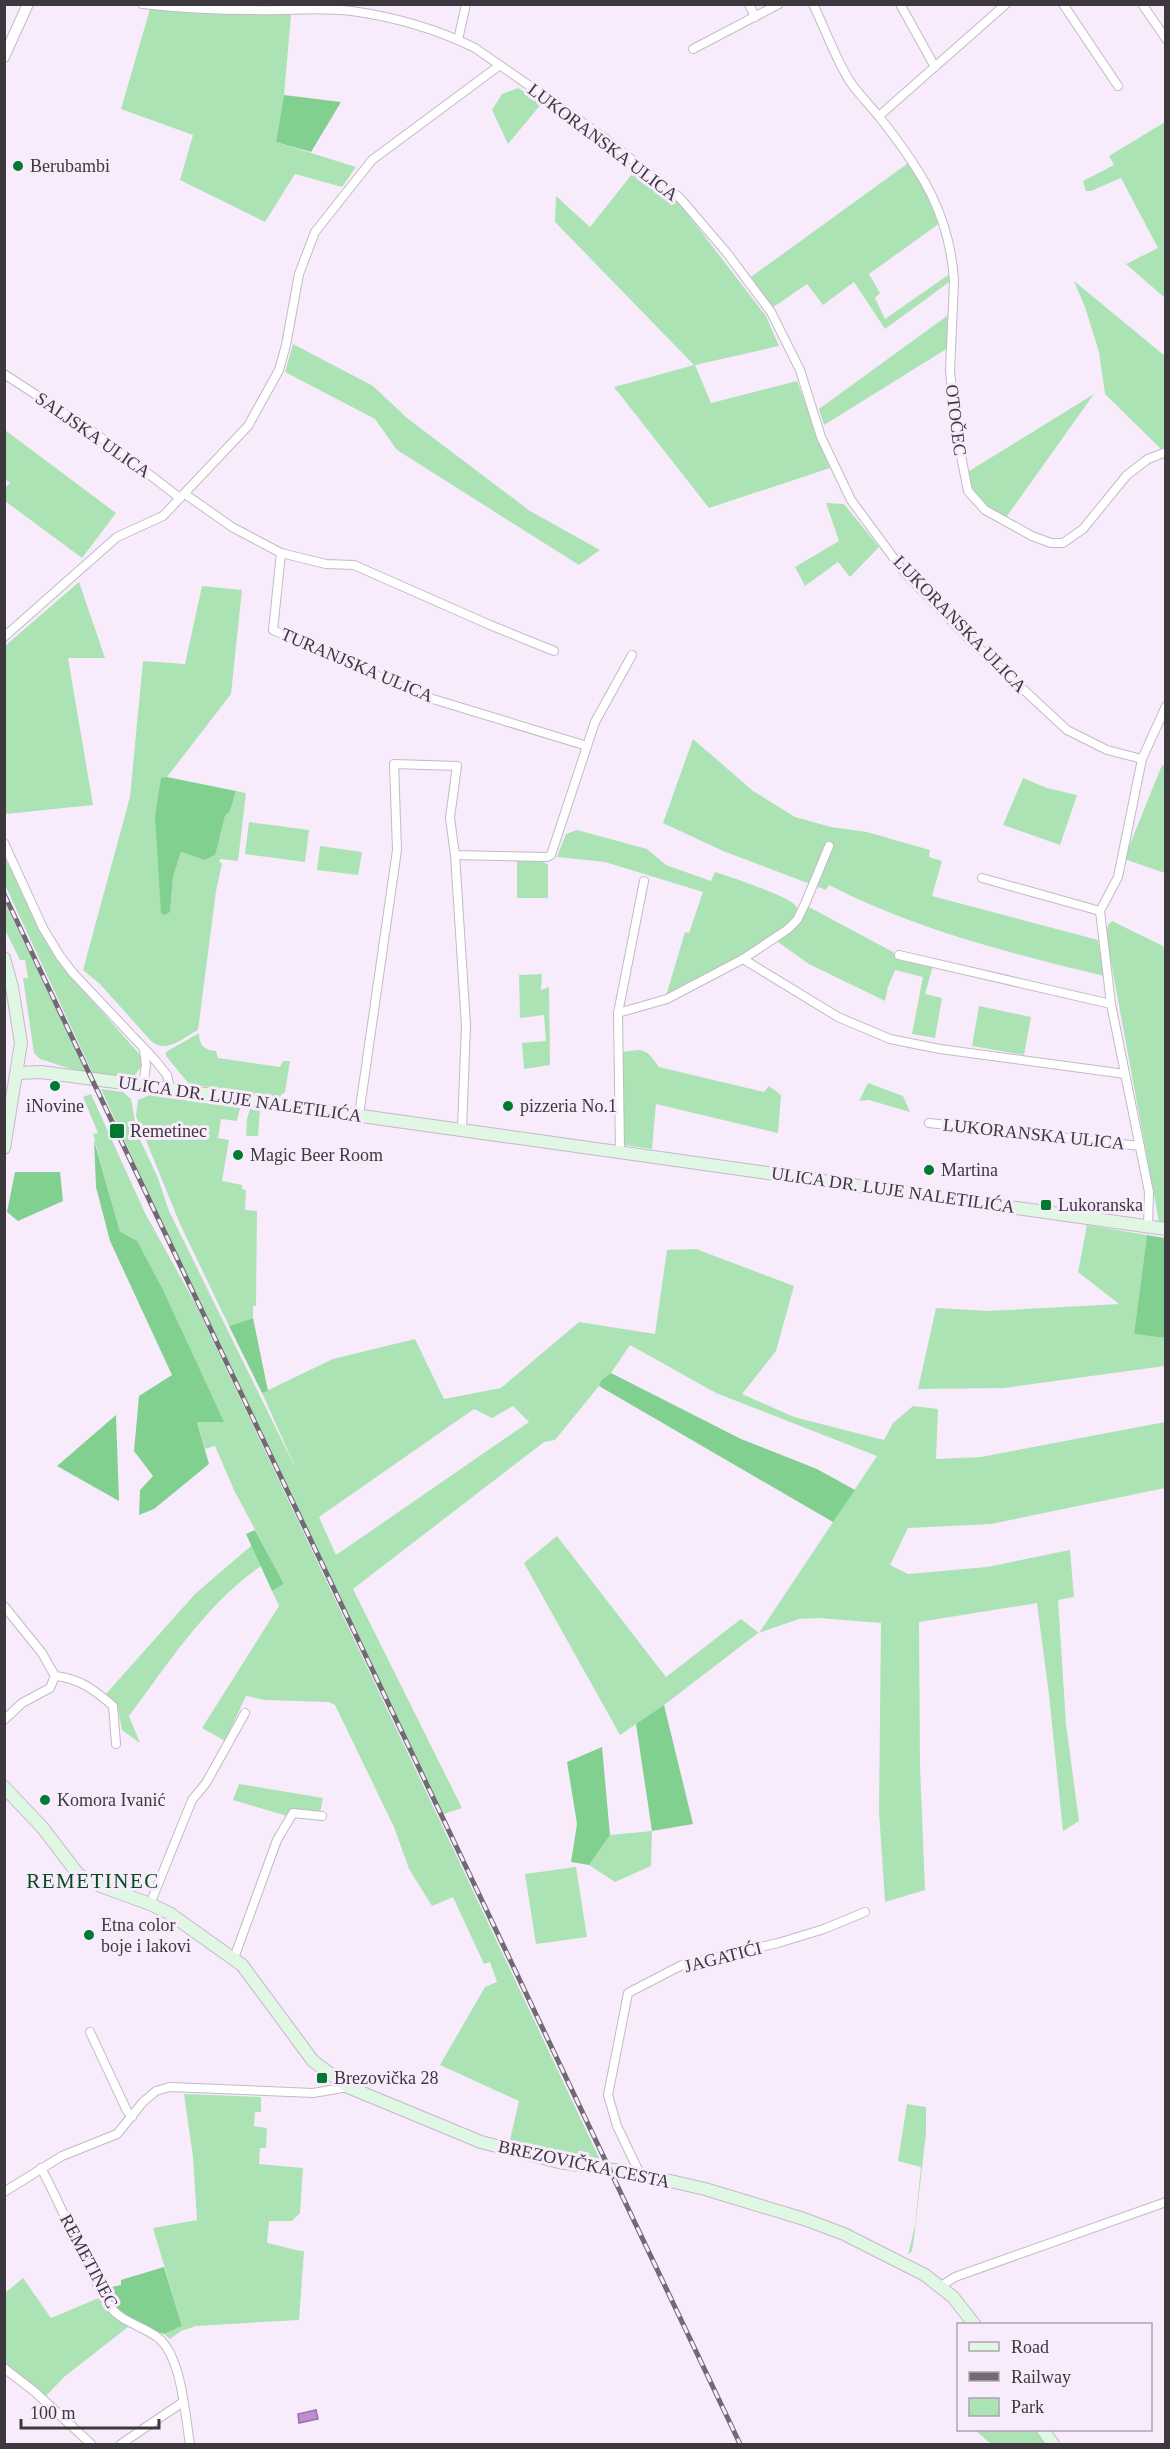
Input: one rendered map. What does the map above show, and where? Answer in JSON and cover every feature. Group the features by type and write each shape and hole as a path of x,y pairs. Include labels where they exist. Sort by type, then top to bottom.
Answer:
{"main road":[{"path":"4,958 12,987 21,1043 4,1148"},
{"name":"ULICA DR. LUJE NALETILIĆA","path":"17,1073 36,1071 170,1089 1166,1229"},
{"path":"4,1096 10,1110"},
{"name":"BREZOVIČKA CESTA","path":"4,1787 42,1827 78,1874 95,1884 150,1904 185,1923 234,1958 253,1977 313,2061 348,2087 481,2142 559,2162 640,2174 705,2189 804,2219 844,2234 891,2257 941,2286 973,2323"},
{"path":"1044,2431 1053,2445"}],"street":[{"path":"4,57 28,4"},
{"name":"LUKORANSKA ULICA","path":"142,4 251,10 354,12 412,24 458,40 500,65 602,136 680,198 727,253 771,312 800,370 821,436 851,500 904,572 967,637 1067,730 1107,750 1142,759"},
{"path":"458,40 466,4"},
{"path":"749,4 755,17"},
{"path":"693,49 779,4"},
{"path":"813,4 849,80 879,116 1001,6"},
{"path":"900,4 935,67"},
{"path":"1063,4 1118,87"},
{"path":"1142,4 1166,39"},
{"path":"4,638 117,537 163,516 248,426 279,370 299,274 315,232 372,160 500,65"},
{"name":"OTOČEC","path":"879,116 915,161 940,214 950,246 954,281 950,371 952,397 962,468 972,497 986,510 1005,522 1051,543 1063,543 1083,529 1127,475 1148,459 1166,452"},
{"name":"SALJSKA ULICA","path":"4,374 95,433 183,496"},
{"path":"183,496 232,527 281,553 326,564 354,565 554,651"},
{"name":"TURANJSKA ULICA","path":"281,553 273,630 423,696 587,746"},
{"path":"455,855 547,857 551,855 595,723 632,655"},
{"path":"982,878 1100,911 1118,877 1142,759 1166,706"},
{"path":"359,1115 397,850 394,764 457,765 450,818 455,855 466,1024 462,1130"},
{"path":"4,843 43,928 60,956 167,1074 170,1089"},
{"path":"618,1013 667,999 743,959 788,929 797,920 805,904 829,846"},
{"path":"620,1152 618,1013 644,881"},
{"name":"LUKORANSKA ULICA","path":"1100,911 1111,1004 1149,1192 1148,1226"},
{"path":"899,955 1111,1004"},
{"path":"743,959 837,1017 890,1039 940,1049 1125,1074"},
{"path":"143,1086 146,1065 144,1050"},
{"path":"4,1075 17,1073"},
{"name":"LUKORANSKA ULICA","path":"929,1123 1140,1146"},
{"path":"4,1606 42,1653 55,1676"},
{"path":"4,1720 22,1703 50,1688 55,1676"},
{"path":"55,1676 75,1679 101,1695 113,1706 116,1744"},
{"path":"150,1904 192,1800 206,1783 245,1713"},
{"path":"234,1958 274,1848 293,1813 322,1816"},
{"name":"JAGATIĆI","path":"640,2174 617,2126 608,2095 628,1993 682,1965 790,1940 865,1912"},
{"path":"90,2032 127,2111 132,2117"},
{"path":"4,2192 41,2168 117,2134 143,2102 156,2091 170,2087 314,2093 348,2087"},
{"name":"REMETINEC","path":"41,2168 109,2305 118,2315 166,2344 177,2373 190,2445"},
{"path":"941,2286 956,2277 1166,2202"},
{"path":"4,2368 35,2392 91,2445"},
{"path":"121,2445 183,2402"}],"green space":[{"path":"150,9 291,15 284,95 276,142 356,167 342,187 295,174 265,222 180,180 193,135 121,109"},
{"path":"518,88 542,103 508,144 492,110 502,94"},
{"path":"284,95 341,102 311,152 276,142"},
{"path":"1165,122 1165,298 1126,264 1158,248 1121,178 1091,191 1086,191 1083,181 1114,165 1109,156"},
{"path":"911,161 940,223 869,274 880,293 875,298 885,319 951,273 952,280 885,329 854,282 823,305 807,284 772,308 751,277"},
{"path":"636,169 679,203 766,316 779,346 695,365 711,403 797,381 830,468 709,508 614,387 694,365 555,222 556,196 590,227"},
{"path":"1074,281 1165,356 1165,449 1162,450 1105,394 1099,352"},
{"path":"951,313 948,348 824,425 819,409"},
{"path":"293,344 373,386 407,418 530,511 600,550 579,565 397,450 375,419 285,372"},
{"path":"1094,394 1005,519 991,510 972,488 966,473"},
{"path":"5,430 116,513 82,558 5,501 5,488 10,483 5,479"},
{"path":"826,503 844,504 879,547 850,577 838,562 805,586 795,567 839,541"},
{"path":"79,582 105,658 68,658 93,805 5,814 5,646"},
{"path":"202,586 242,590 231,694 167,777 161,778 170,912 173,877 181,852 205,860 214,855 225,816 230,811 236,791 246,793 238,861 221,859 219,861 222,864 216,891 198,1030 174,1043 163,1046 151,1041 100,984 83,970 130,797 143,661 185,664"},
{"path":"693,739 753,791 795,817 831,827 867,832 930,850 929,857 942,861 932,896 1098,940 1104,976 929,928 829,885 826,890 723,851 663,823"},
{"path":"1162,765 1165,766 1165,873 1124,859"},
{"path":"167,777 236,791 230,811 225,816 215,855 205,860 181,852 173,877 170,912 164,915 161,913 155,816 161,778"},
{"path":"1023,778 1047,788 1077,795 1060,845 1003,825"},
{"path":"249,822 309,830 305,862 245,854"},
{"path":"577,830 647,849 666,865 711,881 715,872 758,887 792,902 796,906 796,913 788,924 755,947 666,996 685,932 689,933 703,892 605,862 557,857 566,834"},
{"path":"320,846 362,852 358,875 317,870"},
{"path":"4,856 56,959 141,1056 141,1067 135,1075 127,1077 93,1074 5,885"},
{"path":"517,860 542,861 548,865 548,898 517,898"},
{"path":"4,901 87,1074 40,1059 34,1053 23,978 28,978 25,960 20,960 5,930"},
{"path":"807,906 893,952 898,959 933,966 925,994 942,998 935,1038 912,1034 923,977 895,970 885,1001 809,964 778,942 790,932"},
{"path":"1112,921 1163,946 1166,959 1165,1223 1159,1222 1106,935 1108,925"},
{"path":"542,974 541,990 549,987 550,1065 524,1069 522,1043 546,1041 544,1015 520,1018 519,975"},
{"path":"979,1006 1031,1017 1024,1055 972,1046"},
{"path":"199,1033 203,1046 216,1051 218,1058 280,1067 283,1061 290,1061 285,1092 279,1097 189,1084 166,1056 166,1052"},
{"path":"637,1050 647,1053 659,1067 764,1092 769,1086 781,1095 778,1133 656,1104 652,1149 624,1145 622,1052"},
{"path":"868,1083 903,1096 910,1112 869,1100 859,1101"},
{"path":"101,1089 123,1092 131,1099 137,1133 158,1178 169,1211 297,1471 262,1393 333,1359 415,1339 444,1399 501,1388 579,1322 655,1334 667,1250 696,1249 794,1286 776,1351 742,1394 794,1417 884,1440 893,1423 913,1406 938,1409 936,1459 981,1457 1165,1422 1165,1488 991,1524 908,1528 890,1565 908,1574 987,1567 1070,1550 1074,1597 1058,1600 1066,1724 1079,1821 1063,1831 1037,1603 919,1622 920,1766 925,1890 885,1902 879,1811 881,1623 818,1618 799,1619 759,1633 877,1456 716,1393 630,1345 611,1373 601,1380 599,1386 555,1440 544,1442 353,1589 462,1808 441,1815 185,1274","holes":["513,1406 529,1422 336,1555 319,1517 474,1409 492,1418"]},
{"path":"91,1094 145,1213 196,1305 602,2164 509,2144 519,2101 440,2065 485,1987 497,1982 490,1962 484,1964 453,1897 432,1906 409,1869 394,1827 335,1705 329,1702 265,1700 246,1696 225,1741 202,1728 279,1606 272,1591 284,1584 234,1490 215,1446 205,1449 197,1421 223,1422 120,1233 93,1134 98,1133 83,1097"},
{"path":"150,1095 240,1108 237,1121 221,1119 218,1138 229,1140 222,1181 242,1185 242,1189 246,1190 245,1210 257,1211 256,1306 253,1306 253,1318 229,1326 180,1224 136,1116 138,1100"},
{"path":"250,1109 260,1110 258,1136 246,1136"},
{"path":"94,1140 120,1232 137,1241 162,1288 224,1422 197,1422 209,1464 154,1509 139,1515 140,1490 153,1476 134,1451 139,1396 172,1375 110,1241 96,1187"},
{"path":"15,1172 60,1172 63,1201 18,1221 7,1212"},
{"path":"1087,1225 1147,1235 1134,1334 1165,1338 1165,1366 1004,1388 918,1389 936,1308 988,1311 1119,1304 1078,1272"},
{"path":"1147,1235 1165,1238 1165,1338 1134,1334"},
{"path":"253,1318 268,1391 262,1393 229,1326"},
{"path":"611,1373 741,1439 817,1469 855,1490 833,1522 599,1386 601,1380"},
{"path":"116,1415 119,1501 57,1466"},
{"path":"255,1530 284,1584 272,1591 246,1534"},
{"path":"557,1536 666,1677 741,1619 759,1633 664,1705 620,1735 524,1563"},
{"path":"252,1545 261,1566 223,1598 189,1635 129,1716 140,1743 122,1730 117,1704 105,1695 195,1594"},
{"path":"664,1705 693,1824 652,1831 636,1724"},
{"path":"602,1747 610,1835 589,1865 571,1862 577,1824 567,1762"},
{"path":"239,1784 323,1798 320,1813 287,1816 233,1800"},
{"path":"652,1831 651,1866 615,1882 589,1865 610,1835"},
{"path":"576,1867 587,1937 536,1944 525,1874"},
{"path":"184,2094 261,2097 261,2112 255,2112 254,2126 267,2128 266,2148 260,2148 259,2164 303,2168 300,2213 292,2221 269,2221 267,2243 304,2251 299,2320 196,2326 181,2331 170,2339 164,2334 182,2326 153,2228 197,2220 193,2157"},
{"path":"907,2104 926,2107 926,2133 914,2238 912,2251 908,2255 915,2225 921,2167 898,2161"},
{"path":"164,2267 182,2326 164,2334 145,2327 121,2313 108,2299 103,2289 121,2285 121,2280"},
{"path":"23,2278 51,2318 101,2297 110,2312 128,2327 64,2377 45,2397 5,2365 5,2293"},
{"path":"976,2431 1038,2431 1047,2444 991,2444"}],"shaded area":[{"path":"316,2410 318,2419 299,2423 298,2414"}],"railway":[{"path":"4,894 740,2444"}],"place":[{"name":"Berubambi","path":"18,166"},
{"name":"iNovine","path":"55,1086"},
{"name":"pizzeria No.1","path":"508,1106"},
{"name":"Remetinec","path":"117,1131"},
{"name":"Magic Beer Room","path":"238,1155"},
{"name":"Martina","path":"929,1170"},
{"name":"Lukoranska","path":"1046,1205"},
{"name":"Komora Ivanić","path":"45,1800"},
{"name":"Etna color boje i lakovi","path":"89,1935"},
{"name":"Brezovička 28","path":"322,2078"}],"district":[{"name":"REMETINEC","path":"93,1881"}]}
